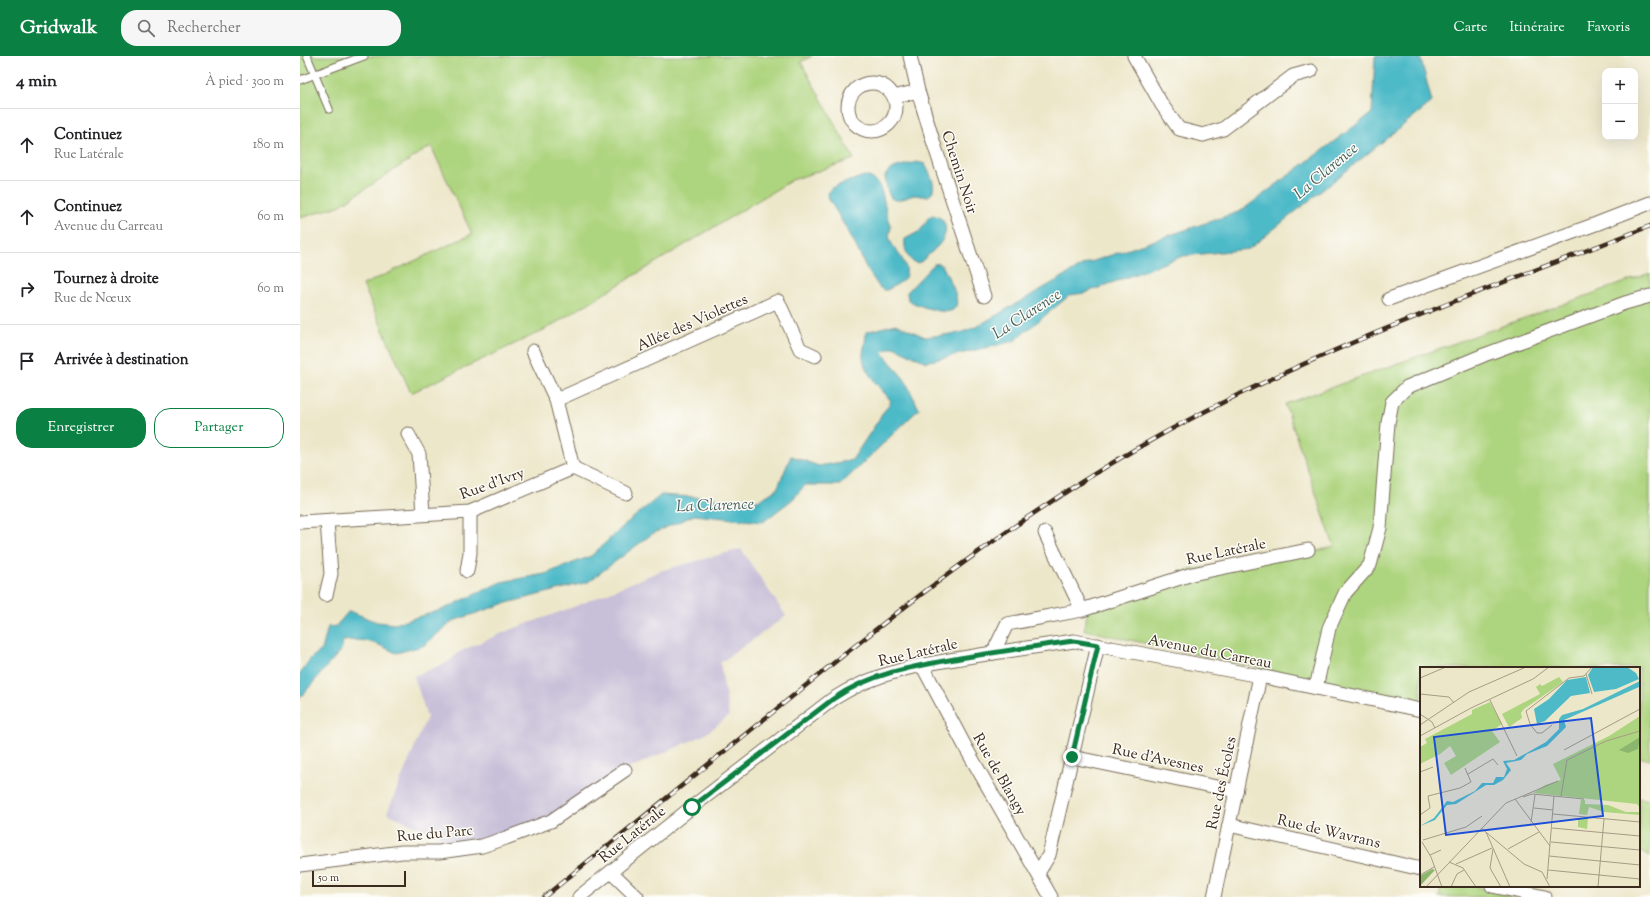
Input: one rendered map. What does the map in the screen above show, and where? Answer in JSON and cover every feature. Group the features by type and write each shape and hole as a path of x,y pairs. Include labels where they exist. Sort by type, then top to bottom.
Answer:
{"street":[{"name":"Chemin Noir","path":"910,56 918,91 984,296"},
{"path":"1134,56 1162,106 1179,129 1203,135 1223,129 1293,76 1311,71"},
{"path":"894,97 918,91"},
{"path":"1389,298 1650,203"},
{"path":"1316,688 1328,628 1345,593 1370,565 1380,528 1388,423 1392,402 1407,387 1484,355 1625,303 1650,296"},
{"name":"Allée des Violettes","path":"556,400 778,301 800,349 815,356"},
{"path":"533,351 556,400 573,468 626,493"},
{"path":"408,434 419,454 423,514"},
{"name":"Rue d'Ivry","path":"300,522 470,512 573,468"},
{"path":"467,571 470,553 470,512"},
{"path":"326,595 331,574 327,521"},
{"path":"1045,533 1082,610"},
{"name":"Rue Latérale","path":"579,897 847,689 891,672 922,665 993,653 1007,624 1082,610 1192,574 1308,550"},
{"name":"Avenue du Carreau","path":"993,653 1074,641 1260,676 1420,710"},
{"path":"1038,873 1049,855 1098,645"},
{"name":"Rue de Blangy","path":"922,665 967,750 1052,897"},
{"name":"Rue des Écoles","path":"1214,897 1260,676"},
{"name":"Rue d'Avesnes","path":"1072,757 1236,791"},
{"name":"Rue du Parc","path":"300,865 402,852 439,852 482,846 551,821 625,770"},
{"name":"Rue de Wavrans","path":"1229,825 1420,869"},
{"path":"611,872 637,897"},
{"path":"1497,887 1545,897"}],"lane":[{"path":"307,56 329,109"},
{"path":"300,80 364,56"}],"shaded area":[{"path":"741,549 786,616 720,663 729,716 704,735 625,770 551,821 439,852 442,838 387,813 427,717 414,676 448,662 461,651 507,631 576,606 660,571"}],"green space":[{"path":"300,56 812,56 801,62 854,159 792,180 544,330 411,393 363,285 472,234 431,146 339,206 300,218"},
{"path":"1650,273 1650,760 1640,757 1640,667 1420,667 1420,706 1255,667 1084,630 1088,609 1189,570 1311,553 1334,546 1285,404"},
{"path":"1640,798 1650,800 1650,857 1640,852"},
{"path":"1441,887 1477,887 1517,897 1439,897"}],"water":[{"name":"La Clarence","path":"1375,56 1420,56 1432,102 1249,249 1183,256 1085,293 1070,295 1014,341 926,362 894,347 882,352 905,380 919,409 840,485 805,485 793,499 763,522 694,515 652,534 588,582 503,604 453,621 423,646 396,653 371,642 358,640 343,641 341,650 300,698 300,673 311,658 322,650 328,627 336,626 349,611 377,622 395,624 444,609 501,582 545,574 591,556 629,521 661,495 758,501 777,489 791,456 819,466 852,460 891,401 873,379 866,367 863,354 866,332 896,324 925,337 960,333 976,327 1085,264 1241,211 1372,113"},
{"path":"917,162 925,164 930,174 933,182 932,193 928,196 915,195 900,200 894,200 891,198 888,191 885,177 887,173 894,168"},
{"path":"864,176 875,181 879,185 891,226 890,240 905,266 905,277 898,284 887,290 879,287 867,269 853,240 829,199 828,194 831,188"},
{"path":"933,215 939,217 943,221 946,230 944,236 939,245 922,261 918,263 914,262 906,252 905,239 920,231 929,217"},
{"path":"934,264 943,266 957,299 954,309 949,311 928,308 908,300 907,292"}],"railway":[{"path":"544,897 920,595 1003,534 1046,505 1134,450 1196,416 1258,385 1322,356 1387,328 1650,226"}],"route":[{"path":"692,807 847,689 891,672 922,665 1074,641 1098,645 1072,757"}]}
